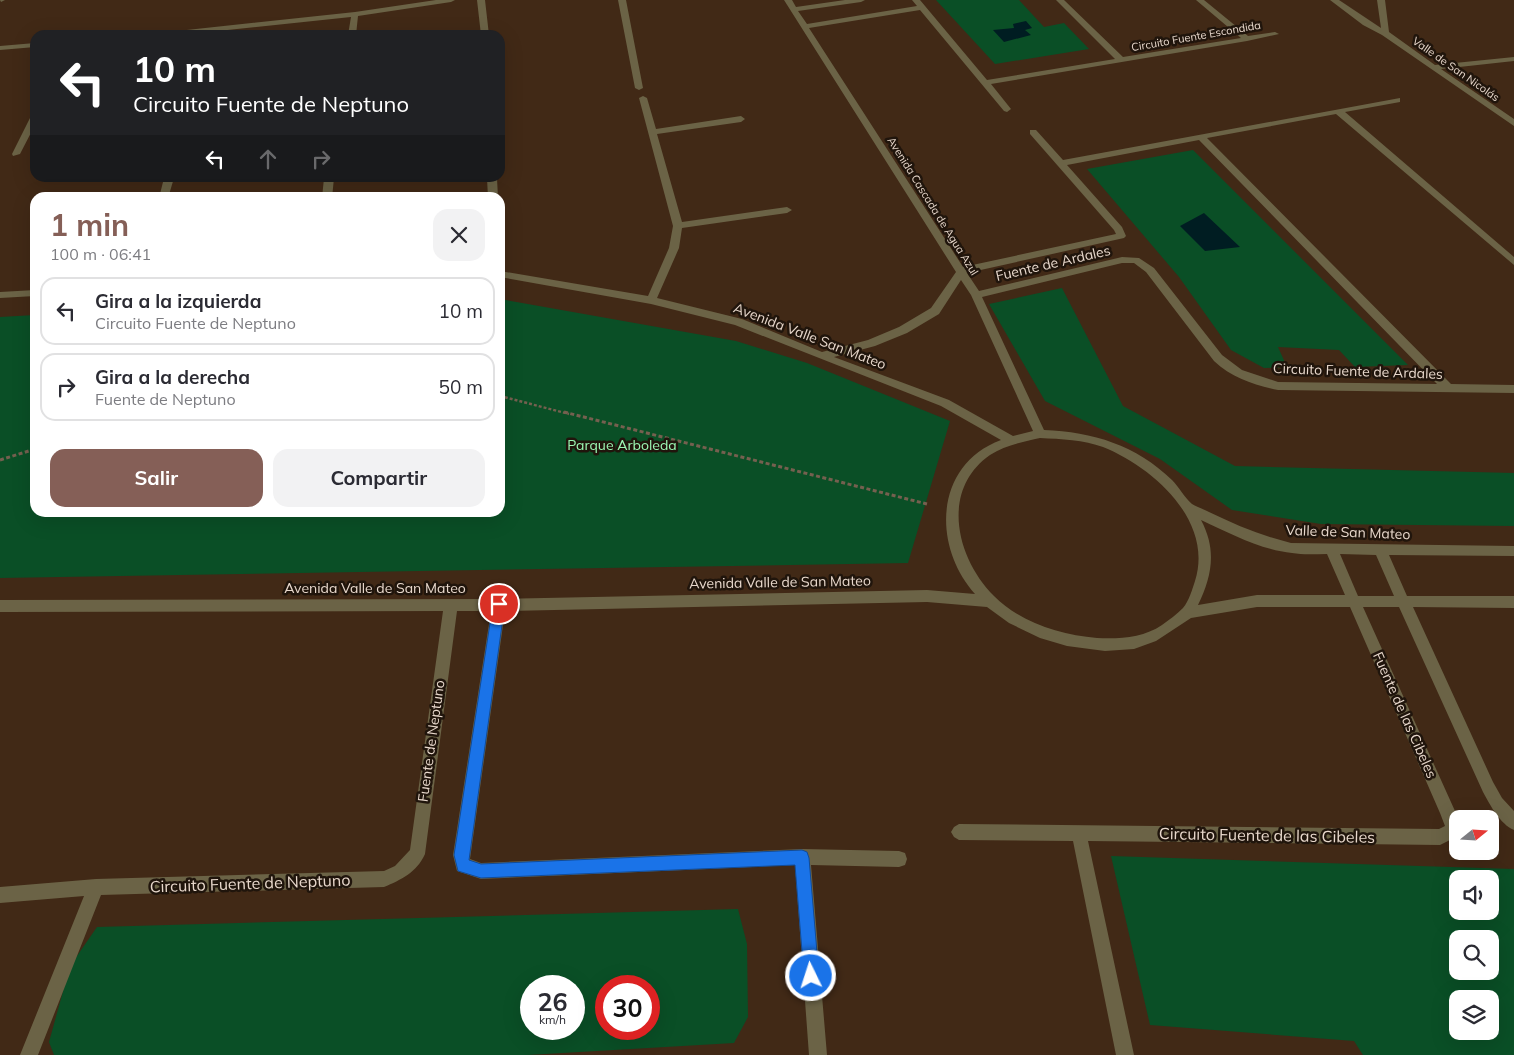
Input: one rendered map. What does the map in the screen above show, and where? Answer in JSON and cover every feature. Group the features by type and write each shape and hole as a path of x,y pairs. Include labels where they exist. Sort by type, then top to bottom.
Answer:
{"street":[{"path":"231,30 451,0"},
{"path":"481,0 484,30"},
{"path":"622,0 639,88"},
{"name":"Avenida Cascada de Agua Azul","path":"788,0 976,294 1040,434"},
{"path":"794,9 861,0"},
{"path":"916,0 1007,109"},
{"name":"Circuito Fuente Escondida","path":"1060,0 1121,60"},
{"path":"1200,0 1247,38"},
{"name":"Valle de San Nicolás","path":"1334,0 1366,23 1385,33 1514,123"},
{"path":"1381,0 1385,33"},
{"path":"806,26 922,8"},
{"path":"353,30 355,14"},
{"name":"Circuito Fuente Escondida","path":"985,83 1275,34"},
{"path":"0,48 30,45"},
{"path":"1435,68 1514,59"},
{"path":"643,98 654,132 678,226 674,248 651,300"},
{"path":"1033,132 1062,163 1397,100"},
{"path":"1338,111 1514,262"},
{"path":"654,132 741,119"},
{"path":"16,154 30,126"},
{"path":"1201,137 1448,388"},
{"name":"Fuente de Ardales","path":"962,271 1121,236 1118,229 1062,163"},
{"path":"678,226 787,210"},
{"name":"Fuente de Ardales","path":"976,294 1122,260 1136,260"},
{"name":"Circuito Fuente de Ardales","path":"1136,260 1150,270 1218,358 1228,368 1242,376 1278,386 1514,389"},
{"path":"821,356 871,343 903,330 935,311 962,271"},
{"name":"Avenida Valle San Mateo","path":"505,275 651,300 738,322 821,356 946,403 1010,440"},
{"path":"0,295 30,293"},
{"path":"1040,434 1074,436 1107,444 1139,460 1167,482 1189,508 1204,544 1204,581 1187,613 1158,636 1118,646 1072,643 1028,626 990,601 964,567 952,538 950,510 960,479 981,456 1010,440 1040,434"},
{"name":"Valle de San Mateo","path":"1189,508 1243,534 1268,543 1291,548 1514,552"},
{"name":"Fuente de las Cibeles","path":"1331,549 1449,817"},
{"path":"1380,550 1488,787 1513,822"},
{"name":"Avenida Valle de San Mateo","path":"0,606 499,604 909,596 990,601"},
{"path":"1187,613 1257,601 1514,602"},
{"name":"Fuente de Neptuno","path":"401,872 417,854 426,776 451,604"},
{"path":"499,604 461,855 463,866 481,871 802,858 899,859"},
{"name":"Circuito Fuente de las Cibeles","path":"959,832 1440,836 1449,832"},
{"path":"1079,833 1125,1055"},
{"path":"802,858 818,1055"},
{"name":"Circuito Fuente de Neptuno","path":"0,894 96,887 384,879 401,872"},
{"path":"29,1055 96,887"}],"path":[{"path":"505,397 950,510"},
{"path":"0,460 30,451"}],"green space":[{"path":"936,0 1019,0 1044,27 1064,23 1089,49 995,64"},
{"path":"1193,150 1408,365 1355,367 1339,350 1278,347 1287,367 1264,368 1231,350 1179,277 1087,169"},
{"path":"1062,288 1123,406 1235,466 1514,473 1514,526 1321,524 1232,510 1160,459 1045,401 989,304"},
{"name":"Parque Arboleda","path":"505,300 736,341 807,363 950,421 908,563 0,578 0,317 30,315 30,517 505,517"},
{"path":"1111,856 1514,869 1514,1055 1363,1055 1354,1041 1150,1025"},
{"path":"738,909 747,944 748,1017 734,1043 528,1055 54,1055 49,1042 70,966 97,927"}],"water":[{"path":"1026,21 1032,28 1025,30 1031,35 1004,42 993,30 1014,28 1013,24"},
{"path":"1204,213 1240,247 1205,251 1180,226"}],"route":[{"path":"499,604 461,855 463,866 481,871 802,858 811,976"}]}
